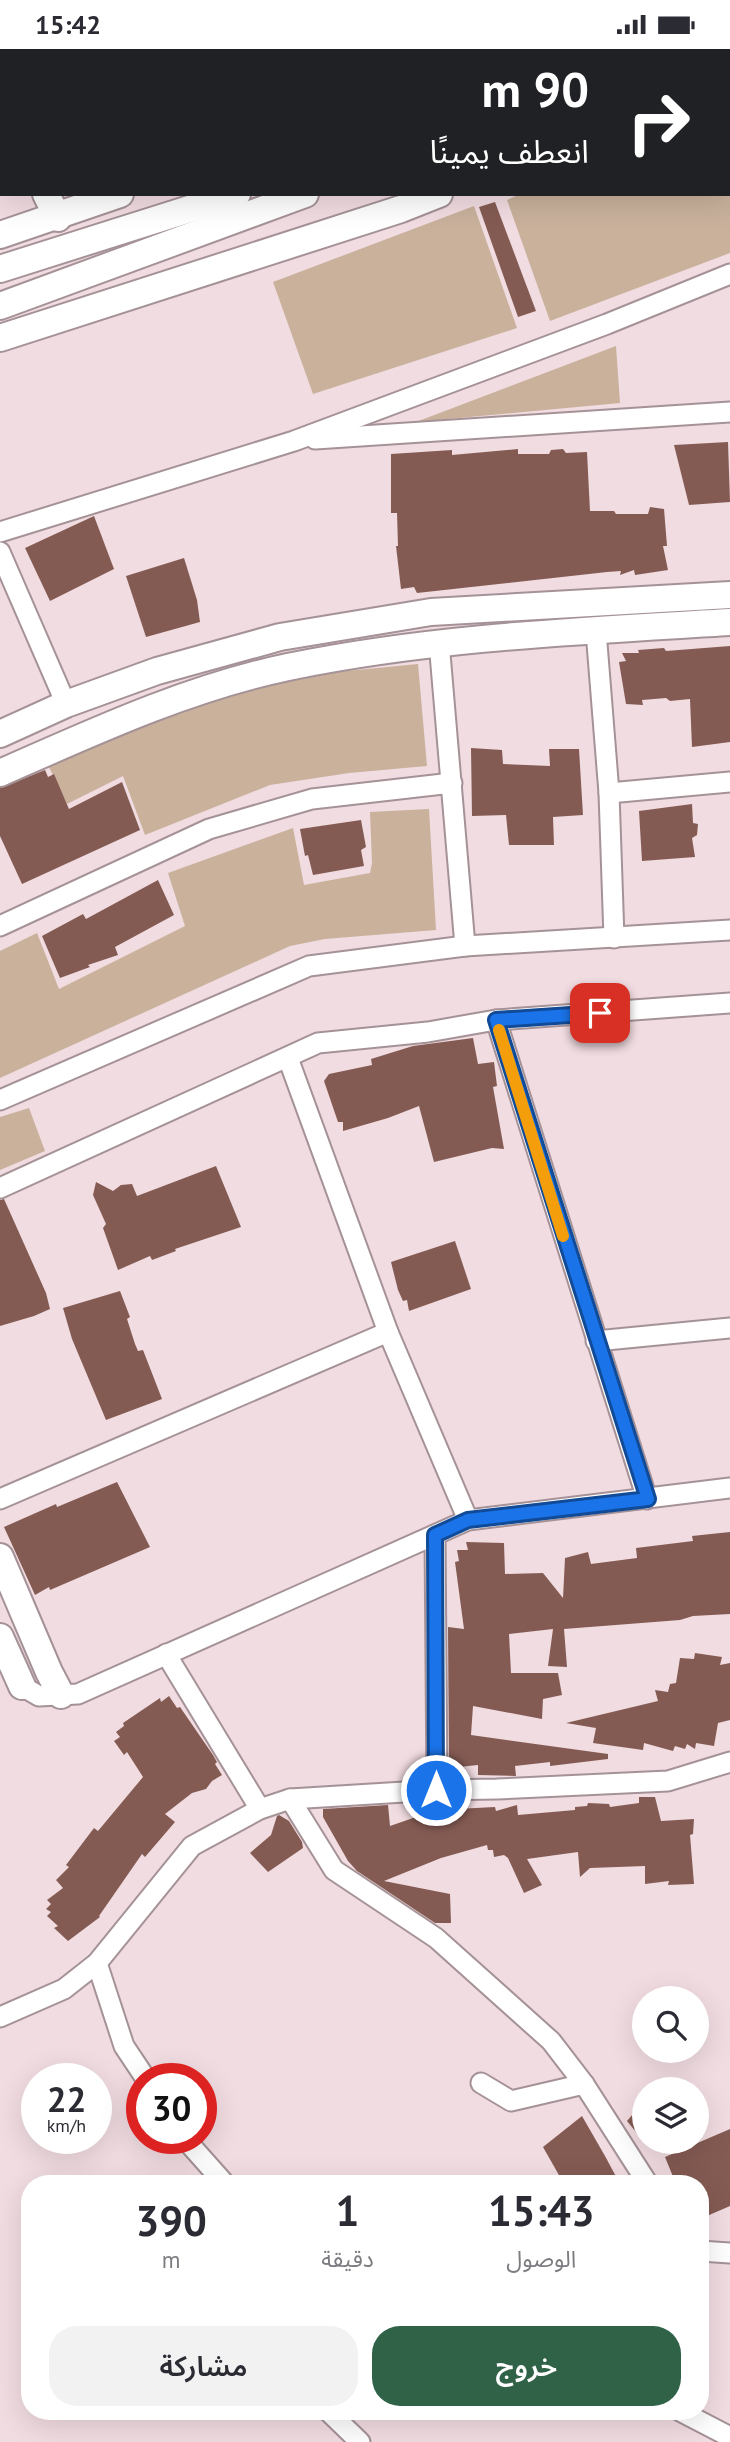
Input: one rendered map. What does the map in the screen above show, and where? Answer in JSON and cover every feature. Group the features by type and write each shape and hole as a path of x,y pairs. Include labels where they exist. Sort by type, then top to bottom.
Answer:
{"street":[{"path":"1,233 52,206 110,196"},
{"path":"0,269 231,196"},
{"path":"0,306 300,196"},
{"path":"0,338 401,209 434,196"},
{"path":"0,532 294,441 607,324 730,274"},
{"path":"294,441 730,412"},
{"path":"0,552 66,704"},
{"path":"0,734 66,704 157,671 280,637 431,612 730,595"},
{"path":"0,773 79,737 171,701 286,668 439,642 730,622"},
{"path":"596,631 609,793 614,938"},
{"path":"439,642 465,946"},
{"path":"609,793 730,782"},
{"path":"0,926 209,829 312,799 452,783"},
{"path":"0,1101 309,966 465,946 730,930"},
{"path":"0,1188 318,1044 428,1032 496,1020 730,1003"},
{"path":"496,1020 648,1499"},
{"path":"288,1058 388,1332 468,1520"},
{"path":"596,1341 730,1328"},
{"path":"0,1499 388,1332"},
{"path":"0,1637 22,1686 39,1696 78,1694 468,1520 730,1488"},
{"path":"435,1535 436,1790"},
{"path":"0,1557 61,1695"},
{"path":"166,1654 260,1809"},
{"path":"0,2017 64,1989 97,1963 192,1846 260,1809 290,1799 668,1781 730,1762"},
{"path":"290,1799 334,1870 436,1938 551,2041 584,2084 642,2175"},
{"path":"97,1963 124,2046 135,2063"},
{"path":"481,2083 511,2101 584,2084"},
{"path":"198,2154 217,2175"},
{"path":"709,2252 730,2253"},
{"path":"337,2420 360,2442"},
{"path":"697,2420 730,2437"}],"shaded area":[{"path":"516,196 730,196 730,253 550,321 507,200"},
{"path":"474,206 517,328 313,394 273,282"},
{"path":"616,346 620,403 416,422"},
{"path":"418,664 427,766 349,773 270,785 145,835 123,776 67,804 46,761 215,696 316,674"},
{"path":"429,809 436,930 325,939 290,946 0,1078 0,951 37,933 59,989 185,926 168,873 293,828 304,885 370,873 370,812"},
{"path":"29,1108 45,1151 0,1170 0,1117"}],"building":[{"path":"495,202 536,311 518,317 479,207"},
{"path":"728,442 730,502 689,505 674,445"},
{"path":"518,449 518,454 549,454 551,450 563,449 566,453 587,452 590,511 648,514 650,507 664,509 667,546 663,546 668,570 635,575 634,570 620,575 621,571 607,572 417,593 414,587 401,589 396,546 397,513 391,513 391,454 452,450 452,455"},
{"path":"94,516 114,569 50,601 25,548"},
{"path":"184,558 197,600 200,622 146,637 126,576"},
{"path":"730,646 730,742 692,747 690,699 670,701 666,698 642,700 643,705 626,704 619,662 626,661 622,653 664,648 666,651"},
{"path":"471,748 502,750 503,764 550,766 549,749 579,749 583,815 553,817 554,845 509,845 506,815 472,816"},
{"path":"45,770 48,777 54,774 69,809 122,782 140,830 22,884 0,836 0,788"},
{"path":"692,804 693,823 698,824 697,835 692,838 695,857 642,861 639,811"},
{"path":"361,820 366,847 361,850 364,866 313,875 308,855 305,856 300,829"},
{"path":"158,880 174,915 115,947 118,955 60,978 42,936 83,914 86,919"},
{"path":"473,1038 478,1064 494,1062 497,1086 493,1087 504,1149 492,1148 434,1162 419,1106 343,1131 343,1122 338,1122 324,1081 329,1074 372,1065 371,1059 413,1046"},
{"path":"216,1166 241,1227 175,1249 176,1251 152,1260 150,1256 118,1270 103,1228 106,1224 93,1195 96,1182 113,1191 121,1185 132,1184 137,1196"},
{"path":"4,1199 46,1293 50,1309 0,1326 0,1200"},
{"path":"455,1241 471,1289 409,1311 407,1300 403,1301 398,1290 391,1262"},
{"path":"120,1291 130,1317 127,1319 135,1344 138,1351 143,1350 162,1399 106,1420 72,1339 63,1308"},
{"path":"117,1482 150,1547 35,1595 4,1527 56,1504 57,1507"},
{"path":"730,1532 730,1614 564,1629 567,1667 548,1666 553,1629 509,1634 511,1673 558,1673 562,1695 543,1699 542,1719 473,1706 471,1735 608,1754 608,1759 550,1766 550,1762 515,1766 516,1776 478,1775 478,1765 449,1768 448,1627 464,1629 455,1562 459,1561 457,1550 468,1550 466,1542 504,1543 505,1574 543,1573 563,1598 565,1558 588,1552 591,1564 637,1558 636,1548 693,1541 692,1536"},
{"path":"695,1653 722,1657 720,1665 730,1663 730,1720 718,1723 714,1746 696,1743 695,1749 687,1744 685,1749 675,1746 673,1751 644,1743 643,1750 593,1743 596,1728 566,1723 658,1701 655,1690 668,1692 670,1684 676,1683 680,1658 694,1659"},
{"path":"169,1696 177,1708 180,1707 213,1755 222,1775 206,1789 192,1793 165,1814 175,1822 145,1857 142,1854 100,1917 68,1941 54,1928 58,1926 47,1916 51,1912 46,1909 51,1904 47,1900 63,1888 56,1880 69,1867 66,1865 94,1828 98,1831 143,1777 127,1752 124,1755 114,1741 120,1737 116,1732 124,1726 123,1723 160,1698 161,1702"},
{"path":"639,1797 655,1797 661,1821 694,1819 693,1834 690,1835 694,1884 668,1885 669,1881 645,1884 645,1866 590,1868 580,1877 578,1852 527,1859 542,1885 524,1893 508,1858 504,1855 494,1857 493,1850 488,1850 487,1845 441,1858 384,1881 450,1894 451,1923 435,1923 357,1871 348,1861 323,1817 323,1809 388,1805 390,1826 442,1808 444,1811 455,1807 495,1807 496,1811 517,1805 518,1815 575,1810 575,1807 587,1806 588,1803 609,1804 610,1807 639,1803"},
{"path":"279,1815 289,1821 303,1848 268,1872 250,1853 271,1835"},
{"path":"582,2116 615,2175 559,2175 543,2147"},
{"path":"730,2129 730,2206 709,2215 709,2175 672,2175 665,2157 672,2154 709,2154 709,2138"}],"slow traffic":[{"path":"499,1030 563,1236"}],"route":[{"path":"436,1790 435,1535 468,1520 648,1499 496,1020 600,1013"}]}
